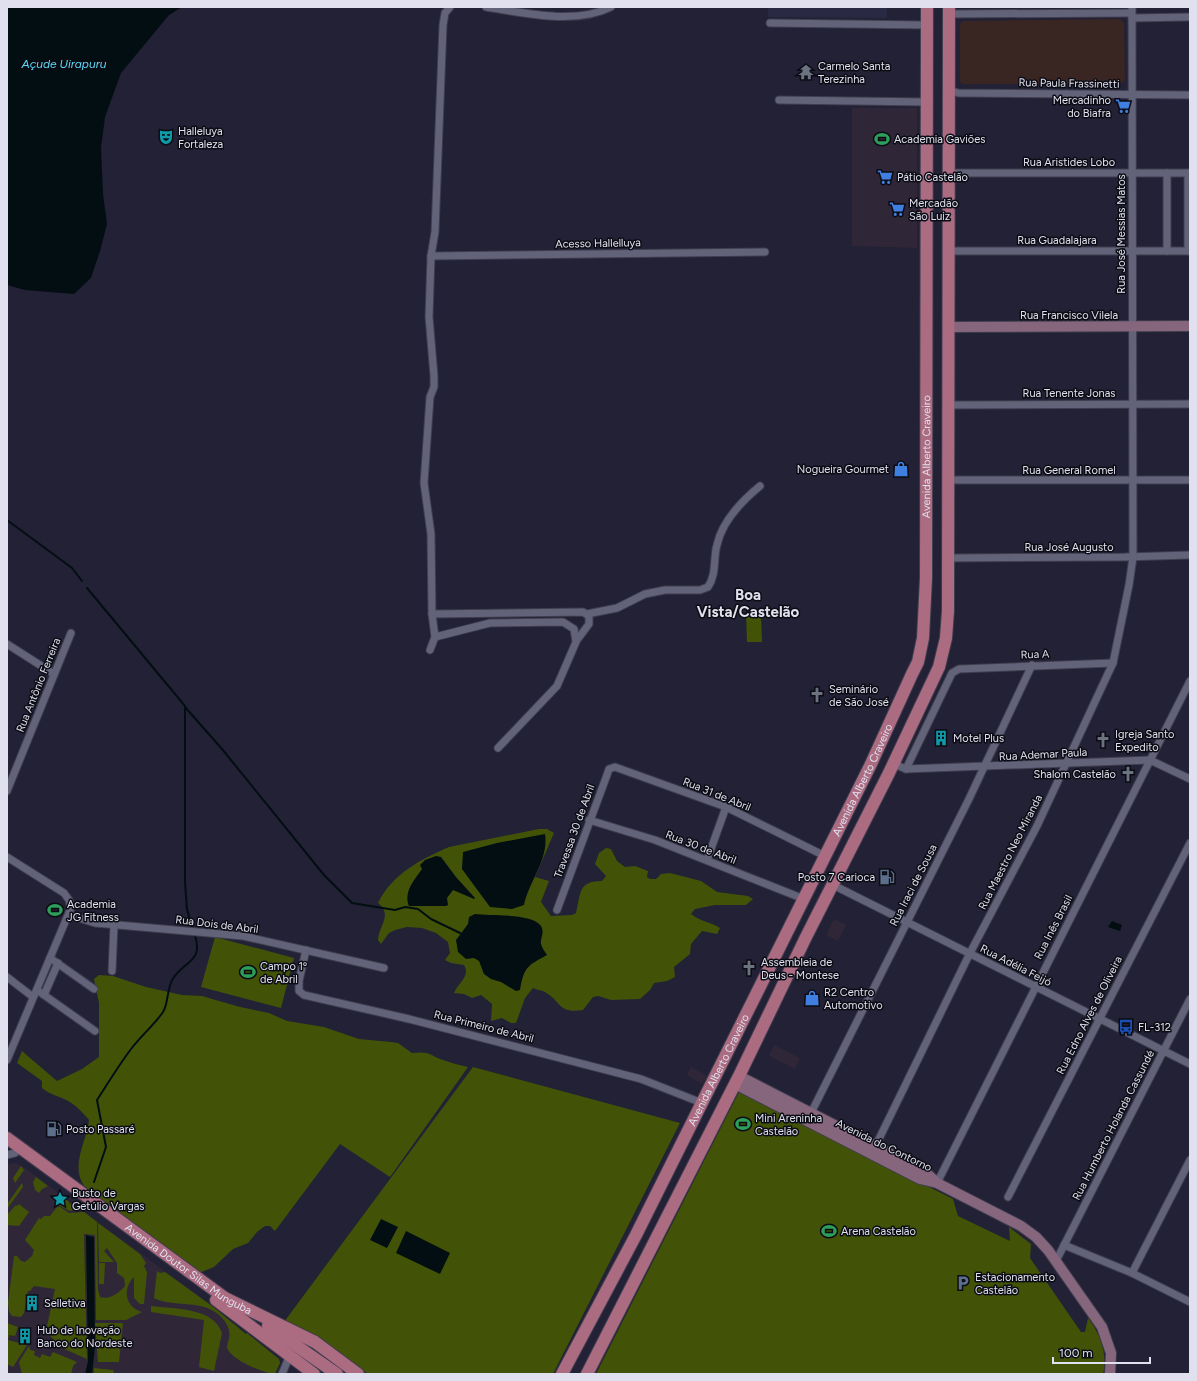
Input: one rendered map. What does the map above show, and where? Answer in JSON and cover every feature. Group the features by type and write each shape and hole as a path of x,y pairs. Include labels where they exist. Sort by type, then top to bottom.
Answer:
{"main road":[{"name":"Avenida Alberto Craveiro","path":"562,1374 636,1235 804,899 875,755 918,662 925,623 927,7"},
{"name":"Avenida Alberto Craveiro","path":"587,1374 737,1080 894,764 939,667 943,652 948,618 949,10"},
{"path":"927,85 948,90"},
{"path":"875,755 894,764"},
{"name":"Avenida Doutor Silas Munguba","path":"7,1138 12,1150 225,1298 315,1342 358,1374"},
{"name":"Avenida Doutor Silas Munguba","path":"95,1208 314,1374"},
{"path":"225,1298 337,1374"}],"street":[{"path":"430,650 435,637 432,614 431,534 424,483 430,397 434,387 429,318 443,21 445,13 450,7"},
{"path":"486,7 572,16 597,14 611,7"},
{"path":"949,10 1132,13 1190,17"},
{"name":"Rua José Messias Matos","path":"1132,13 1131,173 1133,557"},
{"path":"770,24 927,25"},
{"name":"Rua Paula Frassinetti","path":"948,90 958,93 1190,95"},
{"path":"779,100 927,102"},
{"name":"Rua Aristides Lobo","path":"949,173 1189,173"},
{"path":"1167,173 1167,251"},
{"path":"1189,173 1189,251"},
{"name":"Rua Guadalajara","path":"949,251 1189,251"},
{"name":"Acesso Hallelluya","path":"431,256 765,252"},
{"path":"1190,318 1190,326"},
{"name":"Rua Francisco Vilela","path":"949,328 1190,326"},
{"name":"Rua Tenente Jonas","path":"948,405 1190,404"},
{"name":"Rua General Romel","path":"948,480 1190,480"},
{"path":"432,614 569,611 583,612 587,614 617,608 645,594 664,590 700,590 708,587 714,571 717,544 722,532 744,499 760,486"},
{"name":"Rua José Augusto","path":"948,558 1133,557 1190,555"},
{"name":"Rua Maestro Neo Miranda","path":"876,1145 970,953 1036,826 1112,663 1129,585 1133,557"},
{"path":"498,748 557,686 577,640 589,626 587,614"},
{"path":"435,637 490,623 559,622 571,626 576,633 577,640"},
{"name":"Rua Antônio Ferreira","path":"7,791 71,633"},
{"path":"7,644 54,674"},
{"name":"Rua A","path":"906,769 952,673 959,669 1112,663"},
{"name":"Rua Iraci de Sousa","path":"811,1113 984,767 1032,665"},
{"name":"Rua Inês Brasil","path":"937,1183 1190,681"},
{"name":"Rua Ademar Paula","path":"894,764 906,769 1150,760 1190,779"},
{"name":"Travessa 30 de Abril","path":"557,910 609,769 615,767 620,768"},
{"name":"Rua 31 de Abril","path":"620,768 726,807 825,856"},
{"path":"707,860 726,807"},
{"name":"Rua 30 de Abril","path":"589,820 655,840 804,899"},
{"name":"Rua Edno Alves de Oliveira","path":"1008,1197 1190,843"},
{"path":"7,858 64,893 71,904 69,915 7,1060"},
{"name":"Rua Adélia Feijó","path":"833,885 906,923 970,953 1190,1064"},
{"name":"Rua Dois de Abril","path":"69,915 95,923 243,936 384,968"},
{"path":"112,971 114,925"},
{"name":"Rua Primeiro de Abril","path":"306,950 299,984 299,991 304,995 409,1019 641,1079 702,1103"},
{"path":"50,958 94,989"},
{"path":"44,995 58,963"},
{"path":"7,977 33,997"},
{"path":"37,990 95,1031"},
{"name":"Rua Humberto Holanda Cassundé","path":"1056,1261 1190,1000"},
{"name":"Avenida do Contorno","path":"737,1080 811,1113 876,1145 924,1171 937,1183"},
{"name":"Avenida do Contorno","path":"737,1080 920,1179 937,1183 1027,1230 1040,1241 1056,1261 1102,1327 1111,1353 1110,1374"},
{"path":"1132,1273 1190,1160"},
{"path":"1064,1245 1132,1273 1190,1302"},
{"path":"282,1374 290,1355"}],"shaded area":[{"path":"768,7 887,7 887,18 768,17"},
{"path":"1120,19 1124,23 1125,80 1120,84 962,84 960,81 960,24 963,21"},
{"name":"Pátio Castelão","path":"852,108 917,108 917,248 852,246"},
{"path":"834,919 846,925 838,941 826,935"},
{"path":"774,1045 800,1058 795,1069 769,1056"},
{"path":"691,1067 707,1076 702,1084 687,1075"},
{"path":"15,1163 22,1166 212,1306 246,1334 247,1333 279,1360 275,1374 7,1374 7,1164"}],"green space":[{"path":"761,613 762,642 747,642 746,614"},
{"path":"539,829 547,829 554,833 535,877 549,881 541,902 551,916 572,915 576,913 580,894 585,886 589,883 602,881 606,876 595,864 599,853 606,848 611,849 617,861 625,867 635,866 648,871 647,877 650,879 656,879 661,874 670,873 701,881 717,892 748,896 753,899 746,905 715,905 695,909 691,914 720,928 717,934 702,931 691,944 690,954 674,967 675,977 667,981 654,983 650,990 640,999 611,1000 598,996 593,997 583,1010 575,1011 564,1009 545,992 533,988 525,998 516,1023 511,1023 502,1018 491,1021 492,1004 481,995 472,998 464,994 454,993 465,976 466,969 464,965 451,963 445,960 450,953 448,942 436,933 422,928 407,927 389,933 381,944 378,940 385,916 382,907 378,903 391,884 399,876 418,862 438,852 449,847"},
{"name":"Campo 1º de Abril","path":"215,937 294,958 281,1008 201,987"},
{"path":"99,975 113,976 146,987 182,995 202,996 240,1007 269,1013 287,1021 324,1027 359,1039 398,1043 412,1053 426,1053 446,1061 468,1067 390,1177 340,1144 275,1231 270,1226 265,1226 257,1232 248,1243 233,1249 214,1267 199,1273 84,1186 80,1178 79,1161 89,1120 71,1103 42,1088 42,1081 17,1063 22,1051 57,1081 82,1069 99,1057 99,1003 94,979"},
{"path":"473,1067 680,1123 553,1374 368,1374 322,1341 284,1322"},
{"name":"Arena Castelão","path":"739,1092 787,1114 790,1118 953,1199 958,1216 1010,1241 1009,1227 1031,1244 1030,1258 1081,1332 1085,1332 1088,1318 1096,1330 1104,1352 1103,1374 596,1374"},
{"path":"21,1166 24,1170 15,1183 13,1178"},
{"path":"36,1177 48,1186 42,1189 39,1193 35,1190 33,1182"},
{"path":"22,1183 23,1187 7,1209 7,1204"},
{"path":"61,1195 64,1197 63,1201 65,1198 69,1202 69,1205 70,1203 78,1208 70,1211 58,1205 59,1196"},
{"path":"19,1204 29,1212 19,1226 7,1225 7,1215 16,1205 17,1206"},
{"path":"57,1207 60,1207 69,1213 84,1212 97,1222 98,1290 100,1297 111,1297 125,1286 124,1278 117,1273 117,1263 107,1248 104,1251 114,1262 99,1262 98,1223 140,1254 146,1263 144,1266 147,1272 144,1304 140,1304 134,1298 134,1277 130,1282 127,1292 127,1297 132,1306 136,1310 142,1312 126,1320 96,1320 95,1235 84,1234 87,1359 60,1347 46,1331 55,1289 34,1286 30,1291 28,1291 24,1313 21,1317 12,1316 9,1312 8,1303 14,1256 17,1256 21,1261 25,1262 32,1256 34,1250 25,1240 39,1218 41,1219 44,1216 50,1216"},
{"path":"99,1263 105,1263 104,1284 99,1284"},
{"path":"157,1271 160,1273 165,1272 212,1306 279,1359 280,1363 275,1374 248,1365 240,1361 229,1352 227,1347 229,1339 228,1328 218,1314 211,1309 195,1305 170,1303 154,1298"},
{"path":"151,1306 192,1311 210,1318 217,1324 222,1333 214,1371 199,1367 204,1320 151,1312"},
{"path":"7,1323 18,1327 15,1336 9,1335 8,1340 27,1345 13,1367 7,1364"},
{"path":"95,1323 123,1323 119,1362 98,1362"},
{"path":"29,1346 30,1350 35,1351 34,1355 40,1358 42,1354 50,1357 53,1352 77,1362 73,1366 71,1374 22,1374 19,1362"},
{"path":"94,1368 113,1370 114,1373 94,1374"}],"water":[{"name":"Açude Uirapuru","path":"7,7 182,7 169,15 121,73 105,117 101,148 103,194 107,224 91,278 74,294 25,290 7,285"},
{"path":"545,834 544,852 524,905 512,909 490,907 462,869 463,852 497,843"},
{"path":"436,856 441,857 456,877 475,898 474,899 453,890 447,898 448,905 446,906 409,906 409,891 413,881 422,869 420,865 425,860"},
{"path":"475,914 520,917 536,922 541,926 543,931 541,944 547,955 528,968 523,976 520,990 516,991 501,982 491,979 484,974 479,961 474,958 466,959 458,952 456,940 468,924 469,917"},
{"path":"1112,921 1122,925 1120,931 1108,927"},
{"path":"381,1219 398,1227 387,1248 370,1240"},
{"path":"406,1231 450,1253 440,1274 396,1253"},
{"path":"86,1235 94,1237 95,1347 92,1374 85,1374 88,1361"}],"waterway":[{"path":"7,520 72,568 82,581"},
{"path":"87,588 185,706 185,883 187,909 192,927"},
{"path":"185,707 222,749 324,875 352,903 395,910 405,907 418,909 431,919 460,933"},
{"path":"94,1182 106,1147 97,1100 131,1049 163,1012 171,981 195,956 197,951 195,935"}],"place":[{"name":"Carmelo Santa Terezinha","path":"806,72"},
{"name":"Mercadinho do Biafra","path":"1123,106"},
{"name":"Halleluya Fortaleza","path":"166,137"},
{"name":"Academia Gaviões","path":"882,139"},
{"name":"Pátio Castelão","path":"885,177"},
{"name":"Mercadão São Luiz","path":"897,209"},
{"name":"Nogueira Gourmet","path":"901,469"},
{"name":"Seminário de São José","path":"817,695"},
{"name":"Motel Plus","path":"941,738"},
{"name":"Igreja Santo Expedito","path":"1103,740"},
{"name":"Shalom Castelão","path":"1128,774"},
{"name":"Posto 7 Carioca","path":"887,877"},
{"name":"Academia JG Fitness","path":"55,910"},
{"name":"Assembleia de Deus - Montese","path":"749,968"},
{"name":"Campo 1º de Abril","path":"248,972"},
{"name":"R2 Centro Automotivo","path":"812,998"},
{"name":"FL-312","path":"1126,1027"},
{"name":"Mini Areninha Castelão","path":"743,1124"},
{"name":"Posto Passaré","path":"54,1129"},
{"name":"Busto de Getúlio Vargas","path":"60,1199"},
{"name":"Arena Castelão","path":"829,1231"},
{"name":"Estacionamento Castelão","path":"963,1283"},
{"name":"Selletiva","path":"32,1303"},
{"name":"Hub de Inovação Banco do Nordeste","path":"25,1336"}],"district":[{"name":"Boa Vista/Castelão","path":"748,604"}]}
